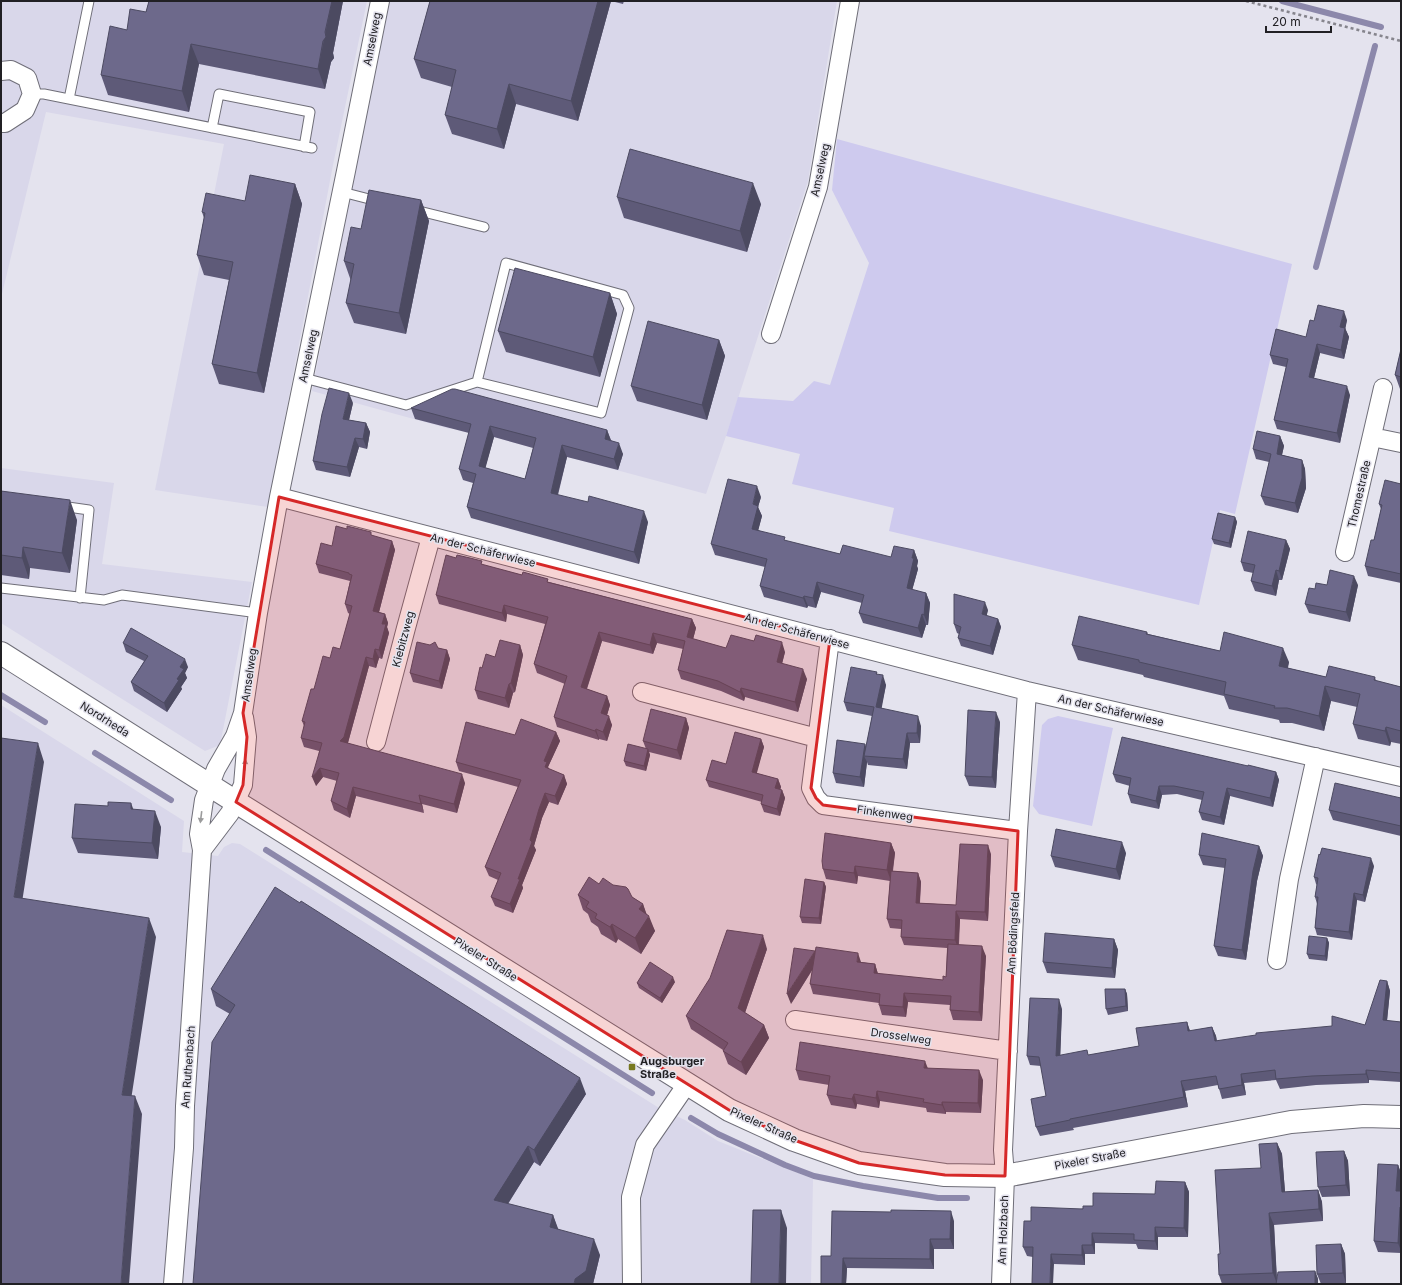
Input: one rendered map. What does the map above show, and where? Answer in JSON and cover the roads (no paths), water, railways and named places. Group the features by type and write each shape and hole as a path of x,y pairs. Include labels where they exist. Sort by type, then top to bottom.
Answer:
{"main road":[{"name":"Nordrheda","path":"1,653 210,785"},
{"name":"Pixeler Straße","path":"210,785 729,1110 786,1136 859,1163 945,1176 1004,1176 1291,1122 1364,1116 1401,1117"}],"street":[{"name":"Amselweg","path":"210,785 216,769 235,736 244,713 258,613 279,497 380,1"},
{"name":"Amselweg","path":"771,334 818,186 850,1"},
{"path":"1,71 11,70 27,78 32,94 25,110 5,123 1,123"},
{"name":"Thomestraße","path":"1345,552 1383,388"},
{"path":"1372,436 1401,443"},
{"name":"An der Schäferwiese","path":"279,497 1027,691 1401,777"},
{"name":"Kiebitzweg","path":"376,742 431,537"},
{"name":"Finkenweg","path":"830,639 811,788 816,798 823,805 1018,831"},
{"name":"Am Bödingsfeld","path":"1004,1176 1003,1150 1018,831 1027,691"},
{"path":"642,692 817,738"},
{"name":"Amselweg","path":"236,802 243,785 247,737 244,713"},
{"path":"1277,960 1289,879 1316,757"},
{"name":"Am Ruthenbach","path":"173,1284 184,1148 185,1106 202,850 199,834 204,800 210,785"},
{"path":"202,850 230,813 236,802"},
{"name":"Drosselweg","path":"795,1020 1008,1051"},
{"path":"632,1284 631,1196 645,1145 687,1084"},
{"name":"Am Holzbach","path":"1001,1284 1004,1176"}],"lane":[{"path":"69,99 89,1"},
{"path":"32,94 44,94 212,128 308,147 310,112 218,94 212,128"},
{"path":"342,192 386,203"},
{"path":"408,208 484,227"},
{"path":"304,378 406,404 477,382 601,413 629,308 623,295 506,264 477,382"},
{"path":"53,505 90,510 80,598"},
{"path":"1,588 104,600 122,595 258,613"}],"waterway":[{"path":"1282,1 1381,27"},
{"path":"1316,267 1375,46"},
{"path":"1,695 45,722"},
{"path":"95,753 171,800"},
{"path":"266,850 652,1093"},
{"path":"691,1118 718,1134 785,1165 814,1176 863,1186 938,1198 967,1198"}],"place":[{"name":"Augsburger Straße","path":"632,1067"}]}
